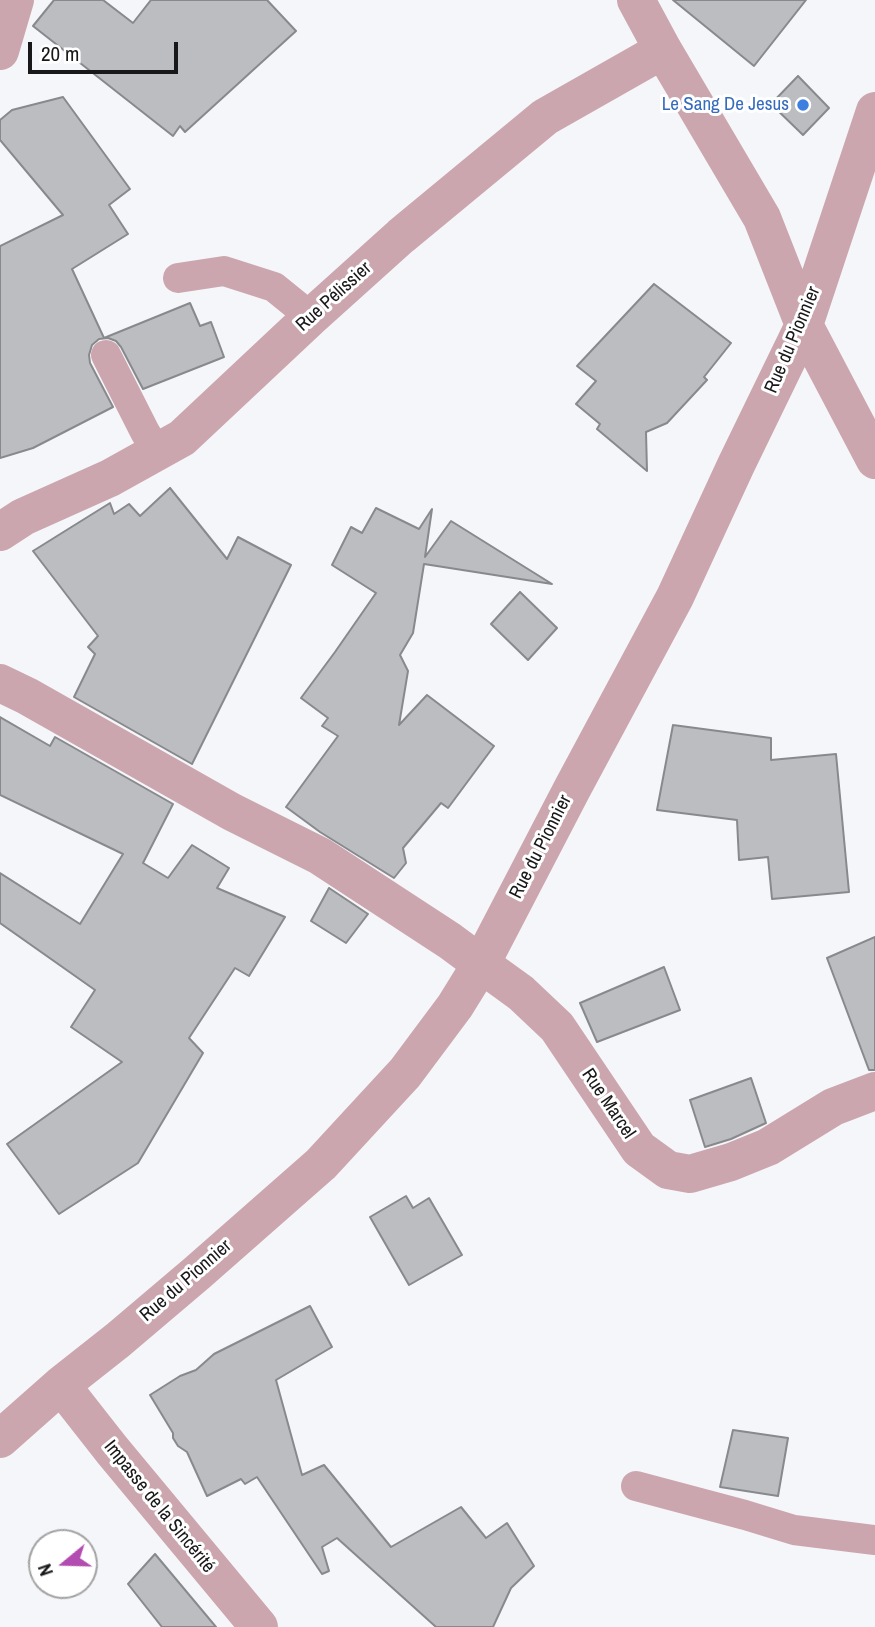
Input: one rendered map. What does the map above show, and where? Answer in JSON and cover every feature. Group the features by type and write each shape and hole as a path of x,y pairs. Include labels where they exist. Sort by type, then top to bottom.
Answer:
{"street":[{"path":"0,51 15,0"},
{"path":"636,0 762,218 804,325 875,460"},
{"name":"Rue Pélissier","path":"0,532 23,517 110,478 182,438 401,236 545,117 663,50"},
{"name":"Rue du Pionnier","path":"0,1439 321,1164 405,1073 455,1006 481,964 674,597 804,325 866,170 868,130 875,111"},
{"name":"Rue Marcel","path":"0,683 232,812 320,856 450,941 521,993 557,1027 639,1149 668,1170 690,1174 731,1162 768,1147 833,1107 875,1091"},
{"name":"Impasse de la Sincérité","path":"61,1385 259,1627"}],"lane":[{"path":"178,278 224,271 274,287 311,317"},
{"path":"106,355 157,452"},
{"path":"636,1486 794,1530 875,1540"}],"building":[{"path":"54,0 103,0 133,23 151,0 267,0 296,31 185,132 180,126 173,136 33,26"},
{"path":"673,0 806,0 754,66"},
{"path":"798,76 829,108 803,135 771,104"},
{"path":"63,97 130,189 109,205 128,234 72,269 104,338 190,303 200,326 211,322 224,357 143,389 116,341 99,339 92,345 90,363 113,407 33,448 0,458 0,246 63,215 0,140 0,120 12,110"},
{"path":"654,284 731,343 704,377 707,380 667,423 646,432 647,471 597,429 600,424 576,404 596,381 577,366"},
{"path":"170,488 227,559 238,537 291,565 192,764 74,697 95,654 88,647 98,636 33,551 110,503 114,514 129,504 140,516"},
{"path":"376,508 419,529 432,509 425,557 451,521 552,584 424,564 413,633 400,655 408,671 399,725 427,695 494,746 448,808 441,803 403,848 406,863 394,878 320,832 286,807 338,736 322,726 328,718 301,698 376,593 332,565 351,527 362,533"},
{"path":"520,592 557,628 528,660 491,624"},
{"path":"0,717 50,746 55,737 173,804 143,863 168,878 192,845 229,868 217,888 285,917 249,976 235,968 189,1038 203,1053 138,1163 59,1214 7,1144 122,1062 71,1027 95,990 0,923 0,873 80,924 123,854 0,795"},
{"path":"673,725 771,738 771,760 836,754 849,892 772,899 768,857 739,860 737,820 657,810"},
{"path":"329,888 368,914 346,943 311,921"},
{"path":"875,937 875,1070 869,1070 827,958"},
{"path":"664,967 680,1010 597,1042 580,1003"},
{"path":"751,1078 766,1123 705,1147 690,1100"},
{"path":"406,1196 413,1208 429,1198 462,1255 409,1285 370,1217"},
{"path":"310,1306 332,1347 276,1380 302,1475 324,1465 391,1547 461,1507 486,1538 507,1523 534,1566 511,1588 493,1627 436,1627 337,1538 322,1547 329,1571 322,1574 257,1477 245,1484 241,1479 207,1496 187,1452 178,1446 173,1438 173,1433 150,1395 180,1376 196,1370 214,1354"},
{"path":"733,1430 788,1438 778,1496 720,1487"},
{"path":"155,1554 216,1627 162,1627 128,1584"}],"place":[{"name":"Le Sang De Jesus","path":"803,105"}]}
